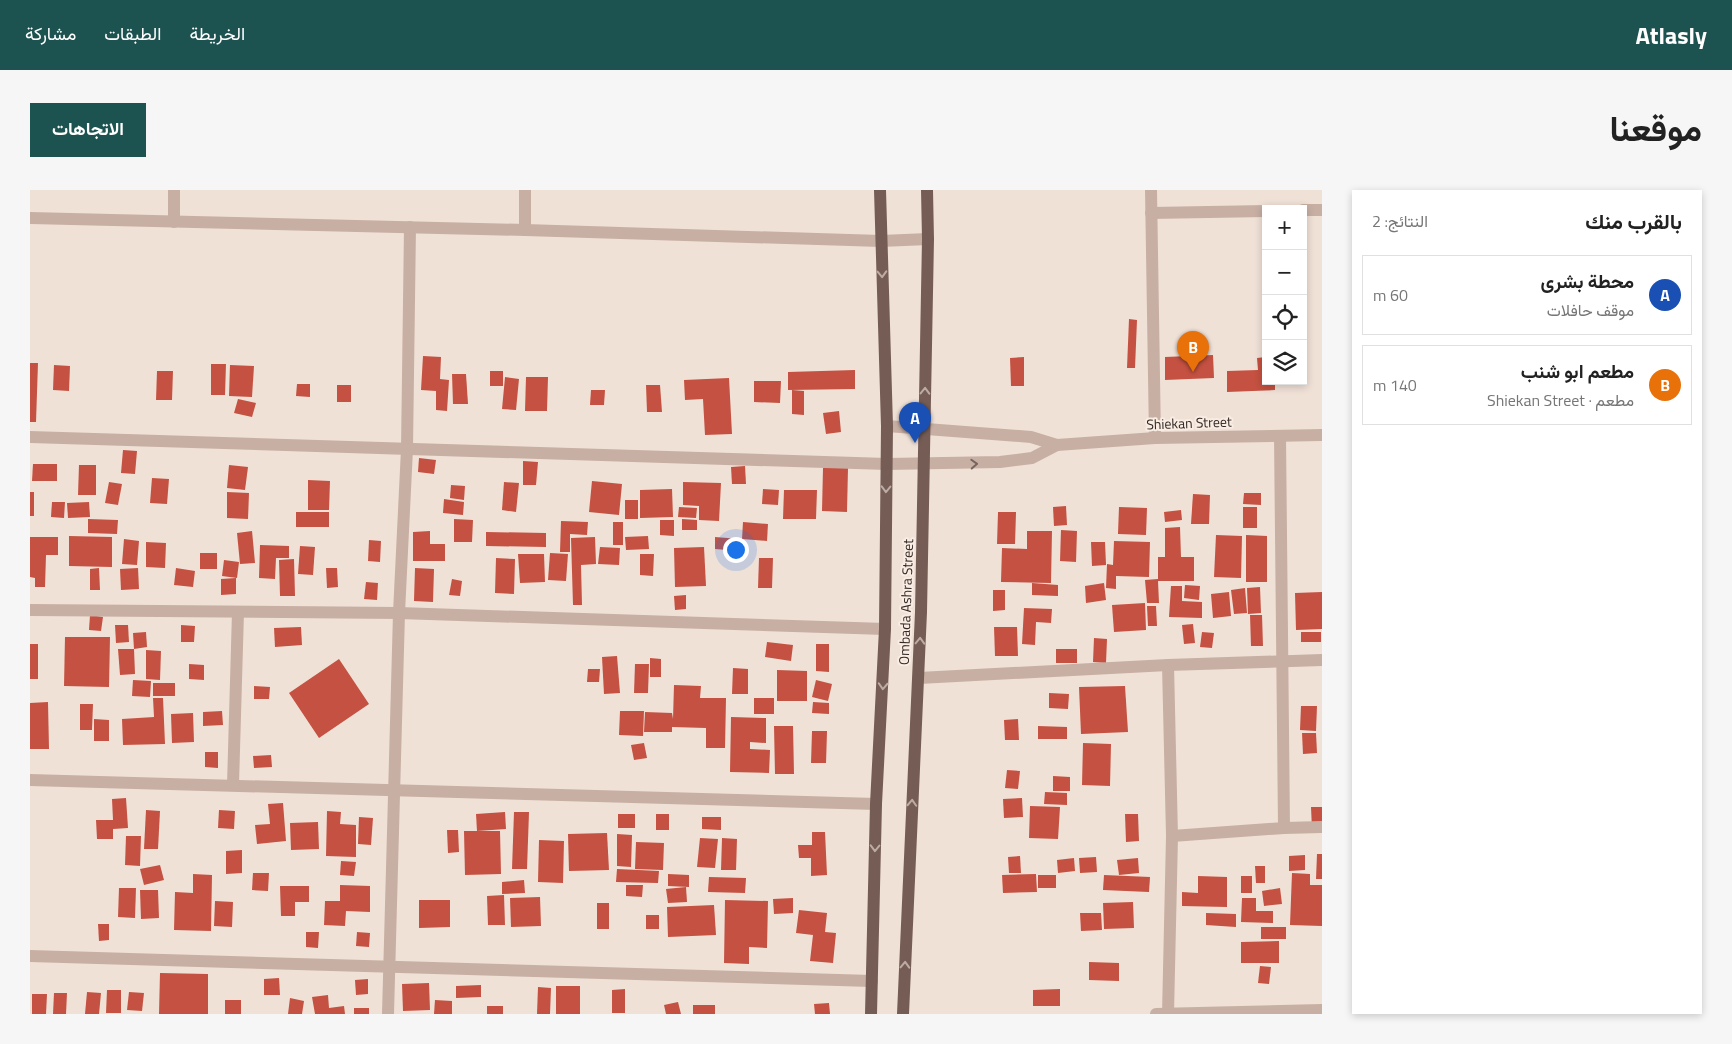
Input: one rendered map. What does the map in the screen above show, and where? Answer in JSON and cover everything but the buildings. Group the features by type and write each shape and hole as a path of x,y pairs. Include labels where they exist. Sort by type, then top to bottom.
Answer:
{"main road":[{"name":"Ombada Ashra Street","path":"871,1014 876,804 885,629 886,426 880,190"},
{"name":"Ombada Ashra Street","path":"903,1014 919,678 925,463 927,190"}],"street":[{"path":"174,190 174,222"},
{"path":"525,190 525,230"},
{"path":"1151,190 1155,438"},
{"path":"1307,210 1322,210"},
{"path":"1151,213 1262,211"},
{"path":"30,218 881,241 928,238"},
{"path":"388,1014 398,613 408,449 410,227"},
{"name":"Shiekan Street","path":"886,426 1031,437 1056,445 1155,438 1322,435"},
{"path":"1280,436 1284,828"},
{"name":"Shiekan Street","path":"30,437 886,464 1000,462 1032,458 1056,445"},
{"path":"30,610 398,613 885,629"},
{"path":"233,785 238,612"},
{"path":"919,678 1168,665 1322,660"},
{"path":"1168,665 1172,836 1168,1014"},
{"path":"30,780 876,804"},
{"path":"1172,836 1322,827"},
{"path":"30,956 872,981"},
{"path":"1156,1014 1322,1010"}],"place":[{"name":"مطعم ابو شنب","path":"1193,372"},
{"name":"محطة بشرى","path":"915,443"}]}
